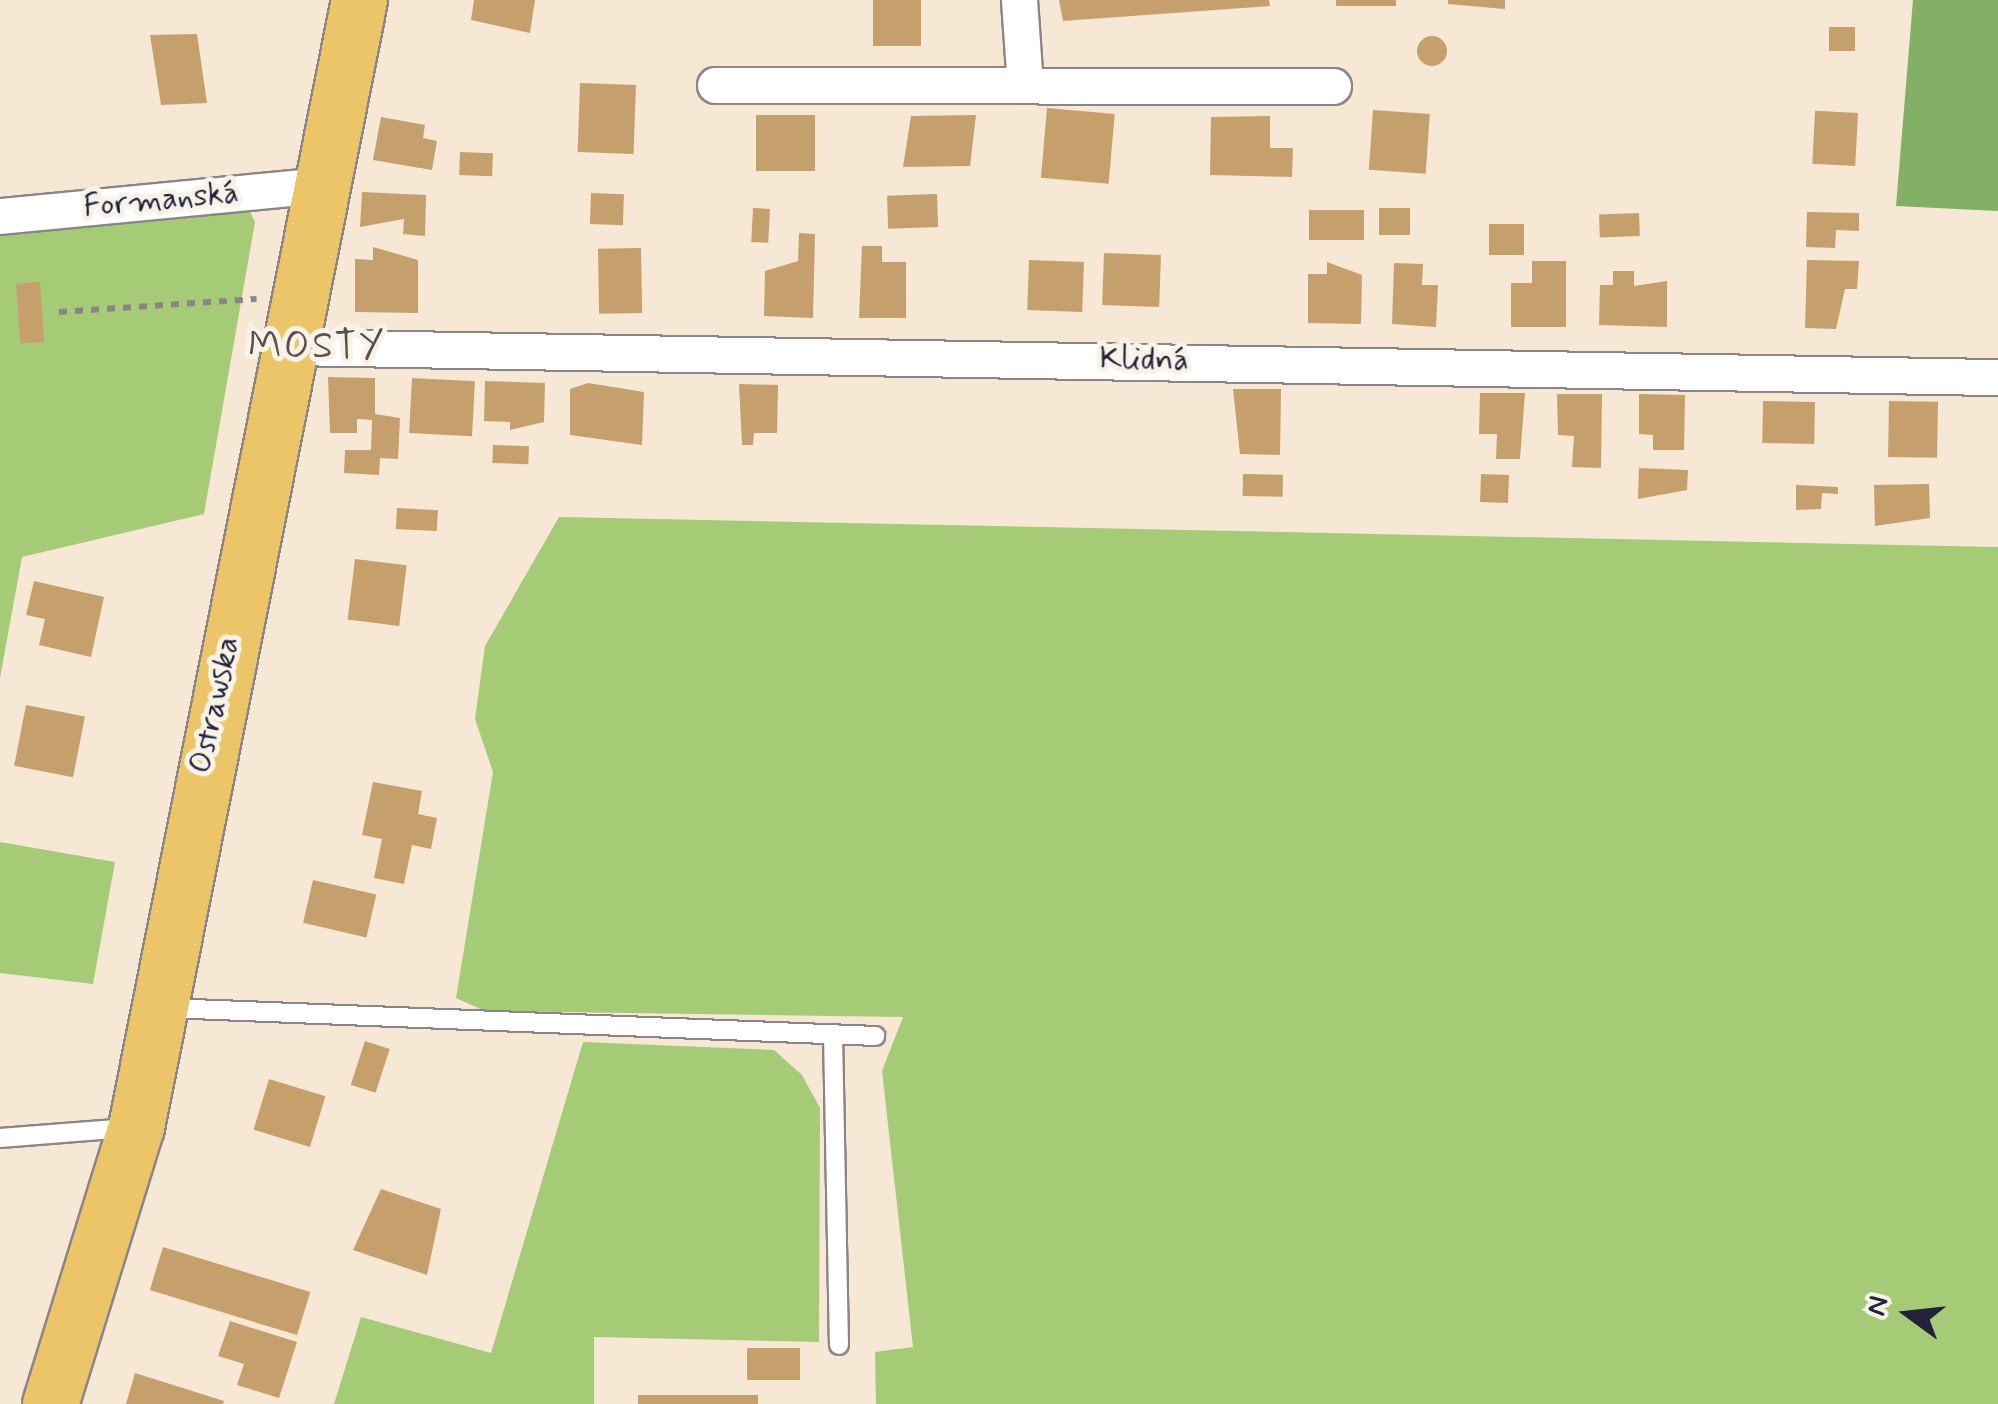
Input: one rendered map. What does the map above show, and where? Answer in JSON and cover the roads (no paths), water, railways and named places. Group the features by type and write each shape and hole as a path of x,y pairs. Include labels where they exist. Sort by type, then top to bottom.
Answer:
{"main road":[{"name":"Ostrawska","path":"50,1404 136,1127 359,0"}],"street":[{"path":"1019,0 1026,85"},
{"path":"714,84 1334,86"},
{"name":"Formanská","path":"0,216 322,185"},
{"name":"Klidná","path":"290,347 1998,377"}],"lane":[{"path":"162,1007 875,1036"},
{"path":"833,1034 839,1345"},
{"path":"0,1138 136,1127"}],"district":[{"name":"MOSTY","path":"317,347"}]}
